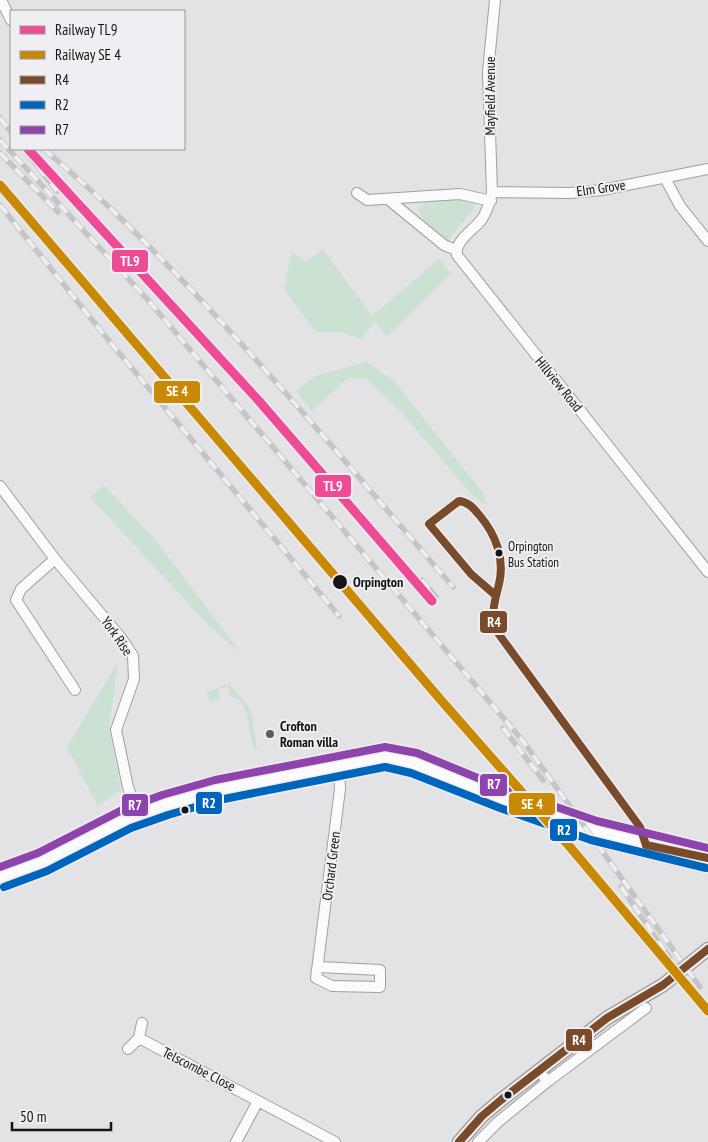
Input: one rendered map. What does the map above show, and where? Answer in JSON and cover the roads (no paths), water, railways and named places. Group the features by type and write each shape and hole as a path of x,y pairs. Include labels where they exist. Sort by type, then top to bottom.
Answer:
{"main road":[{"path":"0,878 63,852 138,814 217,790 374,758 402,759 510,802 594,831 708,858"}],"street":[{"path":"0,0 10,18"},
{"name":"Mayfield Avenue","path":"492,196 488,72 495,0"},
{"name":"Elm Grove","path":"357,192 367,200 460,194 492,196 570,193 602,190 708,169"},
{"path":"665,178 680,206 708,241"},
{"path":"389,200 444,246 456,250 481,221 492,196"},
{"name":"Hillview Road","path":"456,250 460,259 708,572"},
{"name":"York Rise","path":"0,486 55,559 122,639 133,656 134,679 116,730 128,787 138,814"},
{"path":"55,559 21,589 16,596 17,602 75,690"},
{"name":"Orchard Green","path":"319,967 340,789 339,764"},
{"path":"459,1142 490,1108 619,1010 663,985 708,949"},
{"path":"319,967 380,970 380,987 332,986 316,978 319,967"},
{"path":"478,1142 498,1122 547,1082 646,1008"},
{"path":"128,1049 138,1038 142,1023"},
{"name":"Telscombe Close","path":"138,1038 335,1142"},
{"path":"540,1070 547,1082"},
{"path":"236,1142 258,1101"}],"railway":[{"path":"0,118 10,131"},
{"path":"0,140 147,299 523,741 700,987"},
{"path":"25,150 57,191"},
{"path":"45,150 109,207 155,252 243,345 453,587"},
{"path":"0,153 58,212"},
{"path":"0,205 105,336 339,616"},
{"path":"422,580 436,597"},
{"path":"503,728 543,780"},
{"path":"621,887 694,993"}],"rail line":[{"name":"TL9","path":"29,150 259,401 432,601"}],"place":[{"name":"Orpington Bus Station","path":"499,553"},
{"name":"Orpington","path":"340,582"},
{"name":"Crofton Roman villa","path":"270,734"}]}
